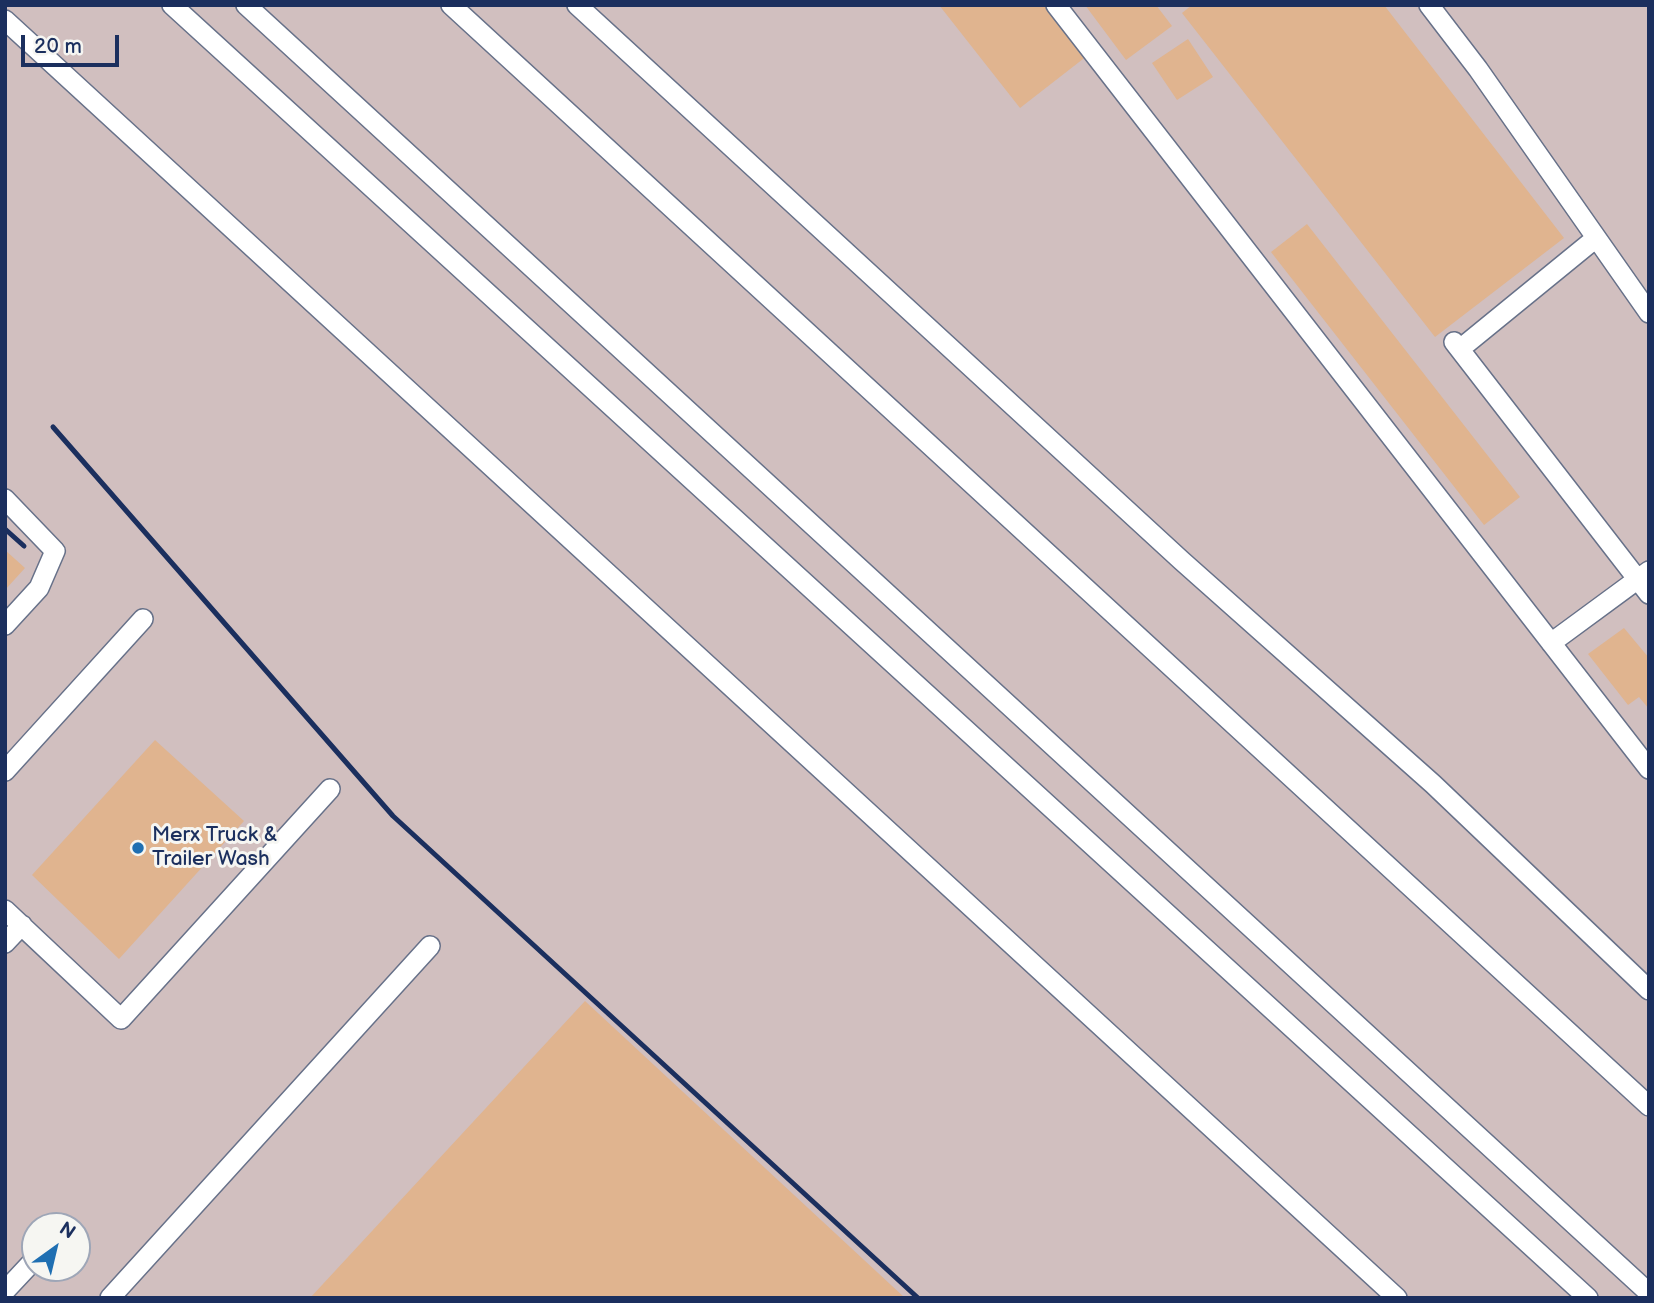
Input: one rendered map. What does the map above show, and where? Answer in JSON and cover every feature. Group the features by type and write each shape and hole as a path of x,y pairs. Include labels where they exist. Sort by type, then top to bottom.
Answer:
{"lane":[{"path":"172,5 1588,1298"},
{"path":"246,5 1649,1293"},
{"path":"451,5 1649,1106"},
{"path":"577,5 1182,561 1433,784 1649,990"},
{"path":"1056,5 1649,769"},
{"path":"1429,5 1478,69 1649,313"},
{"path":"5,20 1397,1298"},
{"path":"1552,643 1645,582 1457,345 1596,238"},
{"path":"5,499 55,551 38,588 5,625"},
{"path":"5,771 143,619"},
{"path":"5,910 121,1019 330,789"},
{"path":"5,943 22,925"},
{"path":"110,1298 430,946"},
{"path":"5,1292 21,1274"}],"shaded area":[{"path":"5,5 1649,5 1649,1298 5,1298"}],"building":[{"path":"939,5 1055,5 1092,52 1020,108"},
{"path":"1085,5 1156,5 1172,26 1126,60"},
{"path":"1192,5 1384,5 1564,238 1435,337 1182,13"},
{"path":"1188,39 1213,77 1177,100 1152,63"},
{"path":"1307,224 1520,497 1484,525 1271,252"},
{"path":"5,550 25,568 5,590"},
{"path":"1624,628 1649,658 1649,709 1639,697 1628,705 1588,654"},
{"name":"Merx Truck & Trailer Wash","path":"155,740 244,821 119,959 32,875"},
{"path":"585,1001 905,1298 310,1298"}],"railway":[{"path":"53,427 393,816 918,1298"},
{"path":"5,529 24,546"}],"place":[{"name":"Merx Truck & Trailer Wash","path":"138,848"}]}
